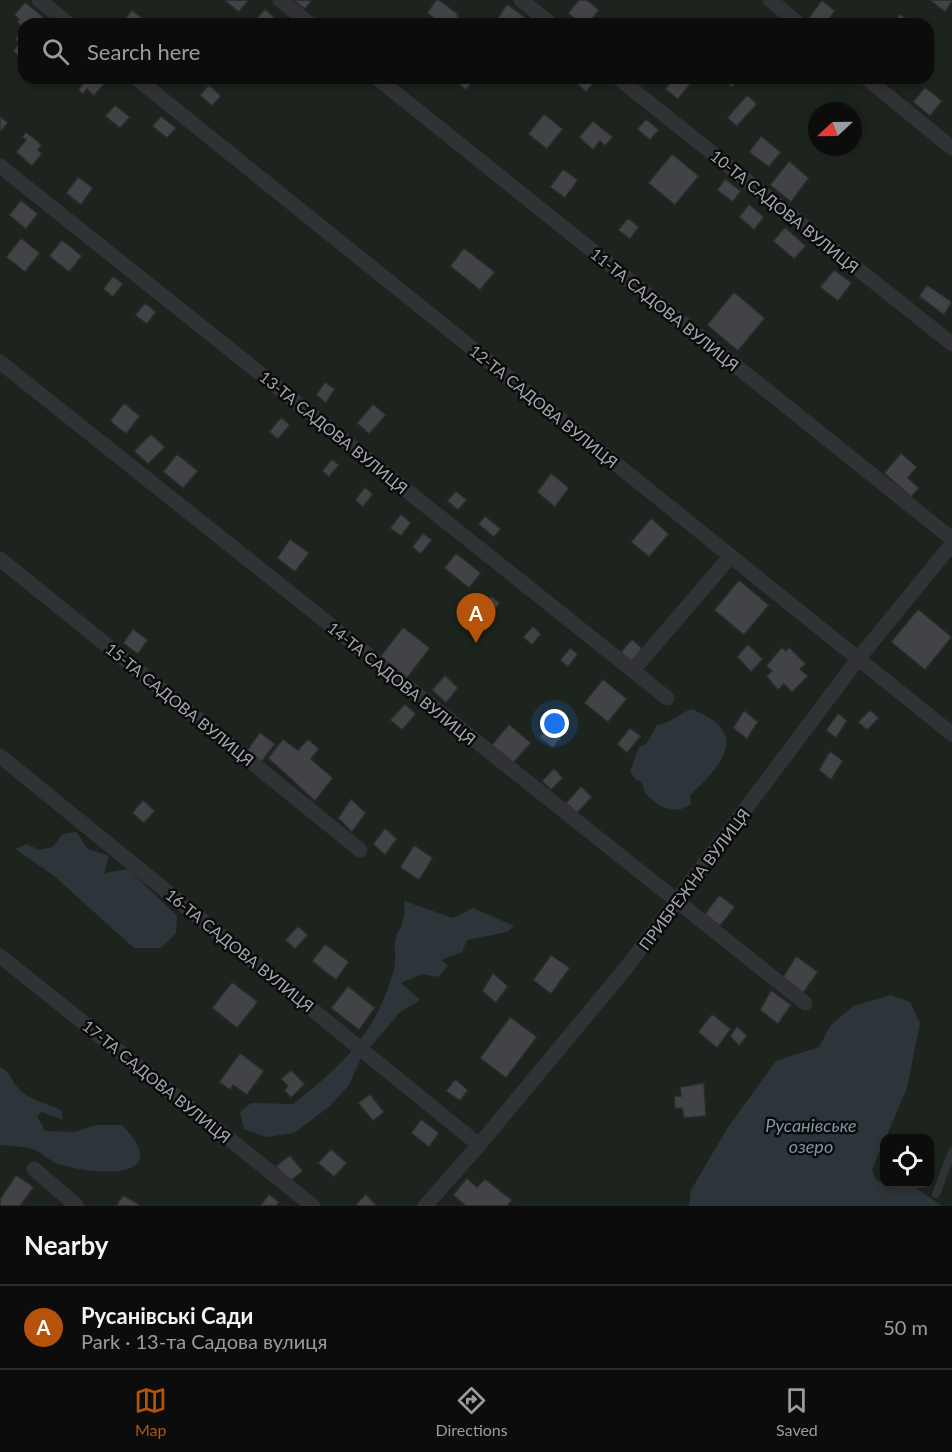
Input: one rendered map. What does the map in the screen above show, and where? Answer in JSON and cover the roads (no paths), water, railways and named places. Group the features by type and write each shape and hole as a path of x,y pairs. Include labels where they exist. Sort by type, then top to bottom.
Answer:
{"street":[{"path":"39,0 62,18"},
{"path":"280,0 302,18"},
{"path":"521,0 544,18"},
{"path":"770,0 792,18"},
{"name":"12-ТА САДОВА ВУЛИЦЯ","path":"143,84 952,734"},
{"name":"11-ТА САДОВА ВУЛИЦЯ","path":"384,84 952,539"},
{"name":"10-ТА САДОВА ВУЛИЦЯ","path":"626,84 952,344"},
{"path":"873,84 952,148"},
{"name":"13-ТА САДОВА ВУЛИЦЯ","path":"0,166 667,698"},
{"name":"14-ТА САДОВА ВУЛИЦЯ","path":"0,362 805,1003"},
{"name":"ПРИБРЕЖНА ВУЛИЦЯ","path":"425,1206 479,1145 626,968 858,659 952,544"},
{"path":"633,670 730,557"},
{"name":"15-ТА САДОВА ВУЛИЦЯ","path":"0,559 360,850"},
{"name":"16-ТА САДОВА ВУЛИЦЯ","path":"0,756 479,1145"},
{"name":"17-ТА САДОВА ВУЛИЦЯ","path":"0,956 313,1206"},
{"path":"34,1169 77,1206"}],"lane":[{"path":"936,1194 952,1152"}],"water":[{"path":"691,709 721,727 726,737 726,748 713,771 690,795 691,804 680,809 668,808 647,795 641,781 636,780 630,771 639,747 646,744 657,725"},
{"path":"76,832 88,849 109,856 104,873 128,869 177,916 176,933 161,948 134,948 53,875 15,849 27,844 39,850 53,847 62,834"},
{"path":"404,901 453,918 473,908 514,926 507,932 467,940 462,952 441,960 448,966 438,977 422,974 401,983 420,1000 400,1012 361,1058 349,1085 329,1107 294,1133 266,1137 244,1129 240,1112 251,1103 293,1104 342,1061 368,1029 387,991 394,969 395,941 404,918"},
{"name":"Русанівське озеро","path":"891,995 910,1002 920,1023 907,1088 887,1134 880,1134 880,1151 872,1170 876,1180 880,1181 880,1188 916,1188 942,1206 689,1206 691,1190 728,1127 776,1061 819,1047 830,1026 853,1006"},
{"path":"0,1067 7,1072 22,1092 61,1110 63,1120 42,1112 37,1116 45,1131 75,1132 96,1125 122,1125 136,1143 140,1156 136,1165 125,1170 93,1171 57,1164 33,1149 0,1145"}],"place":[{"name":"Русанівські Сади","path":"476,643"}]}
